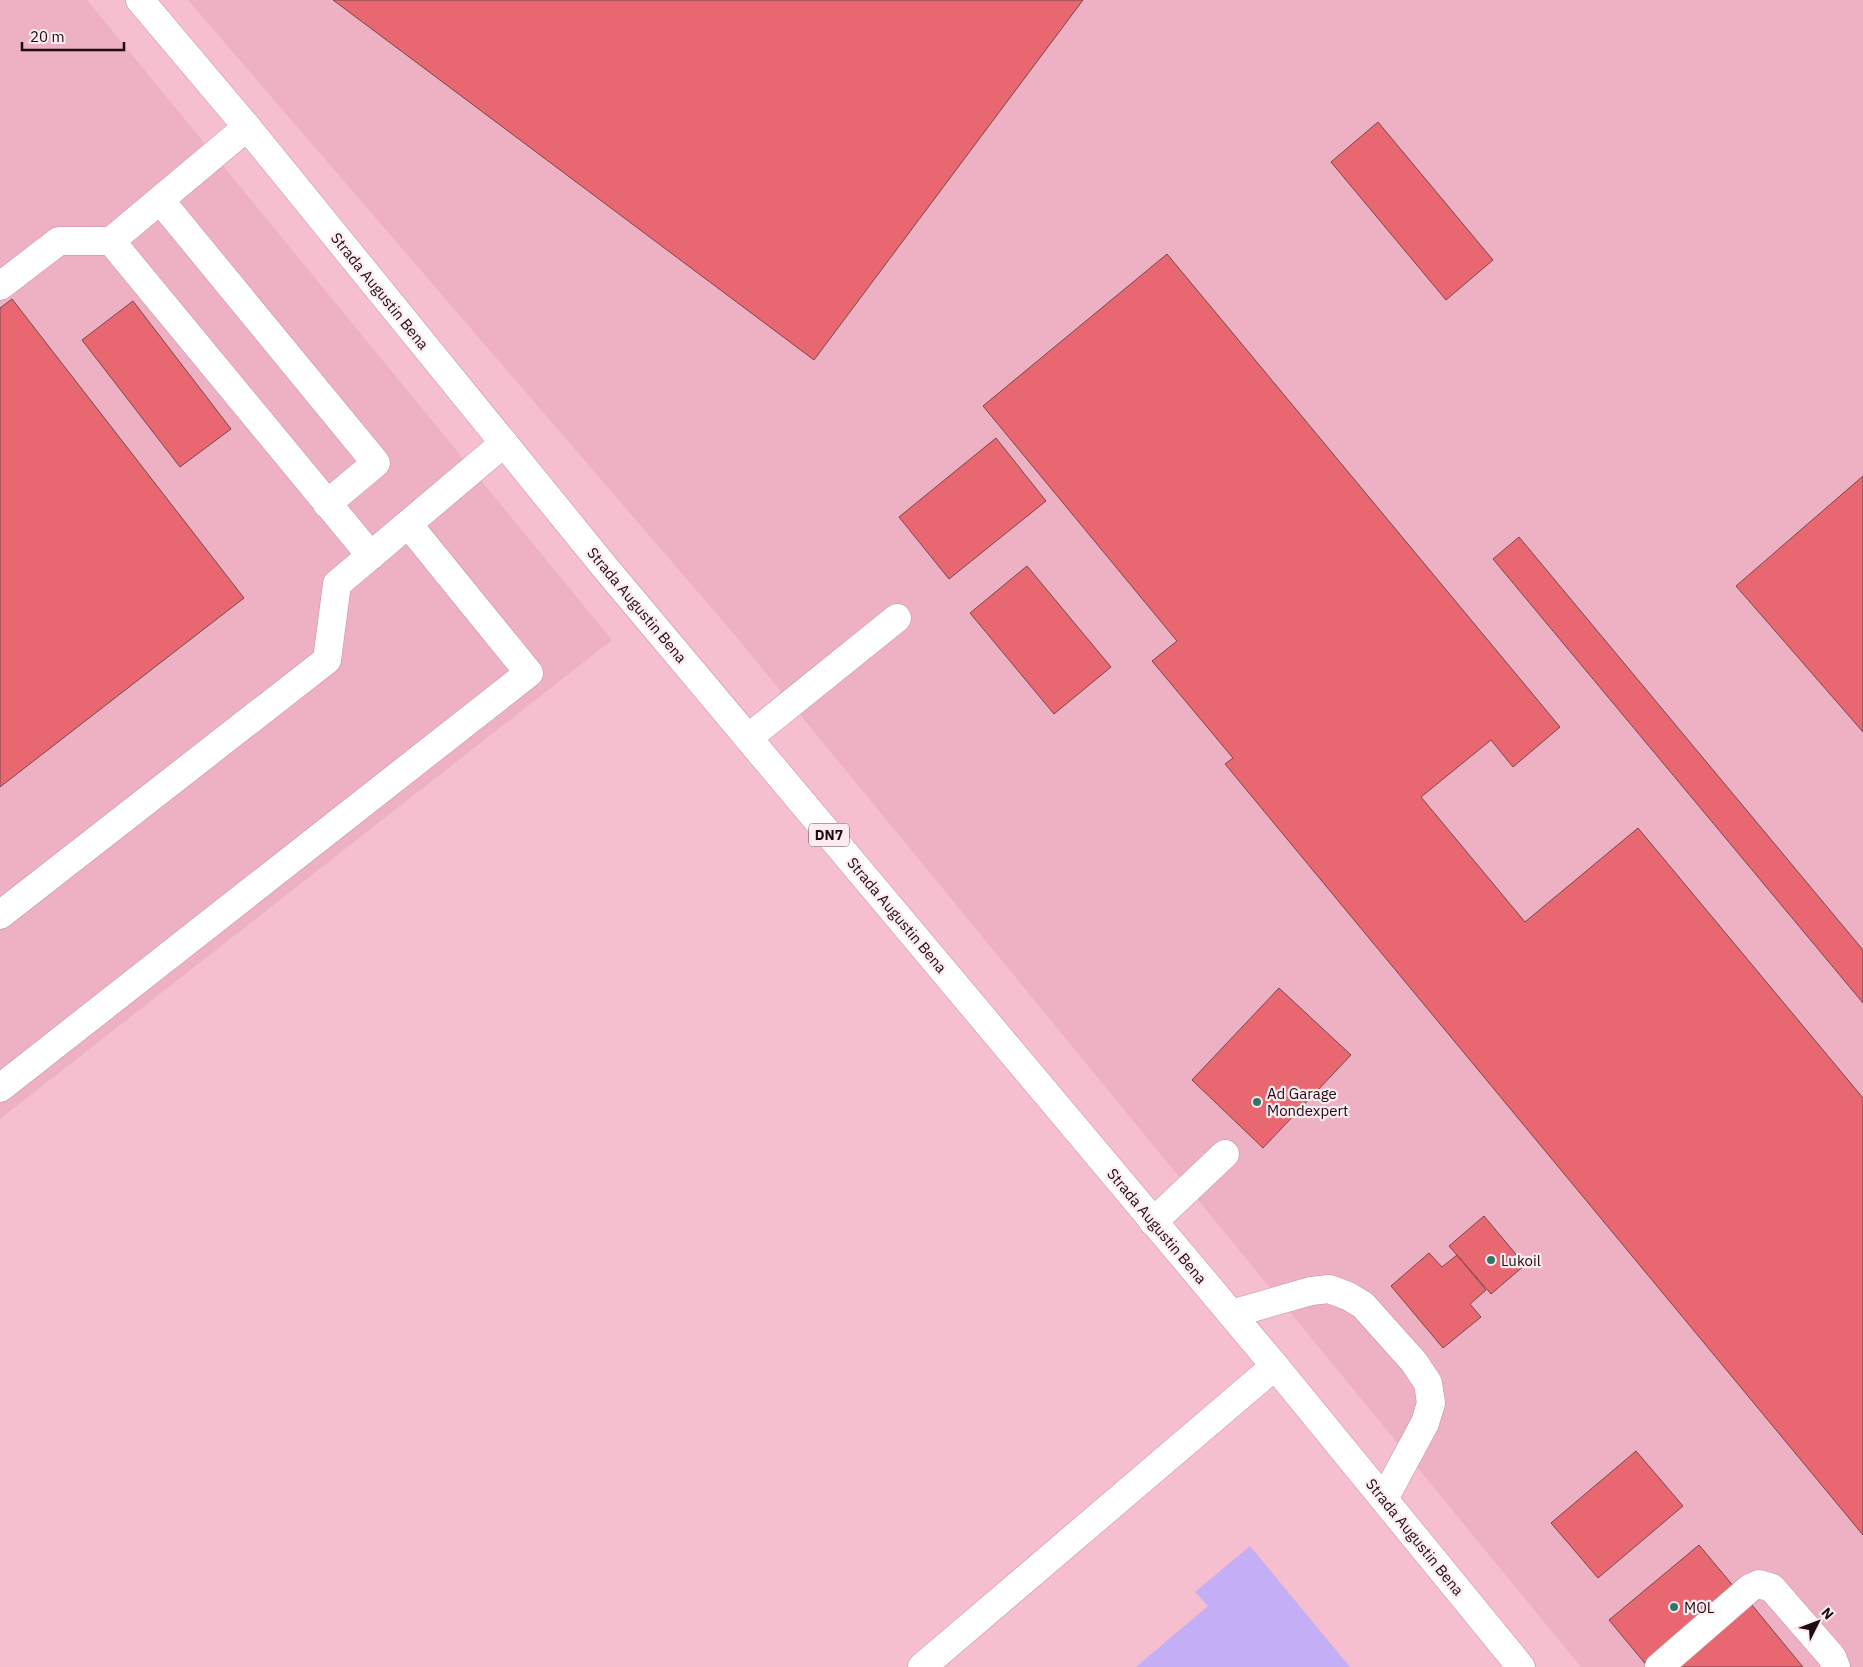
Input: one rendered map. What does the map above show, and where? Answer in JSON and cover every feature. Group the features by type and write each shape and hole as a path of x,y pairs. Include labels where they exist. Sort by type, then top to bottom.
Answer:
{"main road":[{"name":"Strada Augustin Bena","path":"140,0 247,128 603,565 1231,1314 1521,1667"},
{"path":"0,286 59,241 111,241 247,128"},
{"path":"160,200 376,463 326,504"},
{"path":"111,241 326,504 371,556"},
{"path":"0,915 327,660 337,584 504,444"},
{"path":"0,1088 529,674 408,524"},
{"path":"748,738 897,618"},
{"path":"1154,1222 1226,1154"},
{"path":"1231,1314 1310,1291 1329,1289 1348,1296 1363,1305 1414,1362 1428,1383 1431,1403 1425,1422 1384,1499"},
{"path":"922,1667 1274,1366"},
{"path":"1659,1667 1750,1588 1759,1584 1772,1588 1832,1656 1836,1667"}],"shaded area":[{"path":"0,0 87,0 612,640 0,1119"},
{"path":"188,0 1863,0 1863,1667 1581,1667 734,634"},
{"path":"1250,1546 1350,1667 1136,1667 1208,1606 1195,1592"}],"building":[{"path":"333,0 1083,0 814,360"},
{"path":"1378,122 1493,260 1446,300 1331,162"},
{"path":"1167,254 1560,727 1513,767 1491,740 1421,797 1525,922 1638,828 1863,1098 1863,1535 1225,764 1233,758 1152,661 1177,641 983,406"},
{"path":"12,299 244,598 0,787 0,308"},
{"path":"133,301 231,429 180,467 82,340"},
{"path":"996,438 1046,501 949,579 899,517"},
{"path":"1863,476 1863,732 1736,586"},
{"path":"1519,537 1863,950 1863,1003 1493,559"},
{"path":"1027,566 1111,667 1054,714 970,613"},
{"path":"1279,988 1351,1055 1263,1148 1192,1080"},
{"name":"Lukoil","path":"1484,1216 1525,1265 1491,1294 1449,1246"},
{"path":"1429,1253 1442,1267 1457,1255 1486,1290 1470,1304 1481,1317 1443,1348 1391,1286"},
{"path":"1636,1451 1683,1506 1598,1578 1551,1523"},
{"name":"MOL","path":"1699,1545 1740,1594 1648,1667 1609,1620"},
{"path":"1742,1593 1803,1667 1655,1667"}],"place":[{"name":"Ad Garage Mondexpert","path":"1257,1102"},
{"name":"Lukoil","path":"1491,1260"},
{"name":"MOL","path":"1674,1607"}]}
